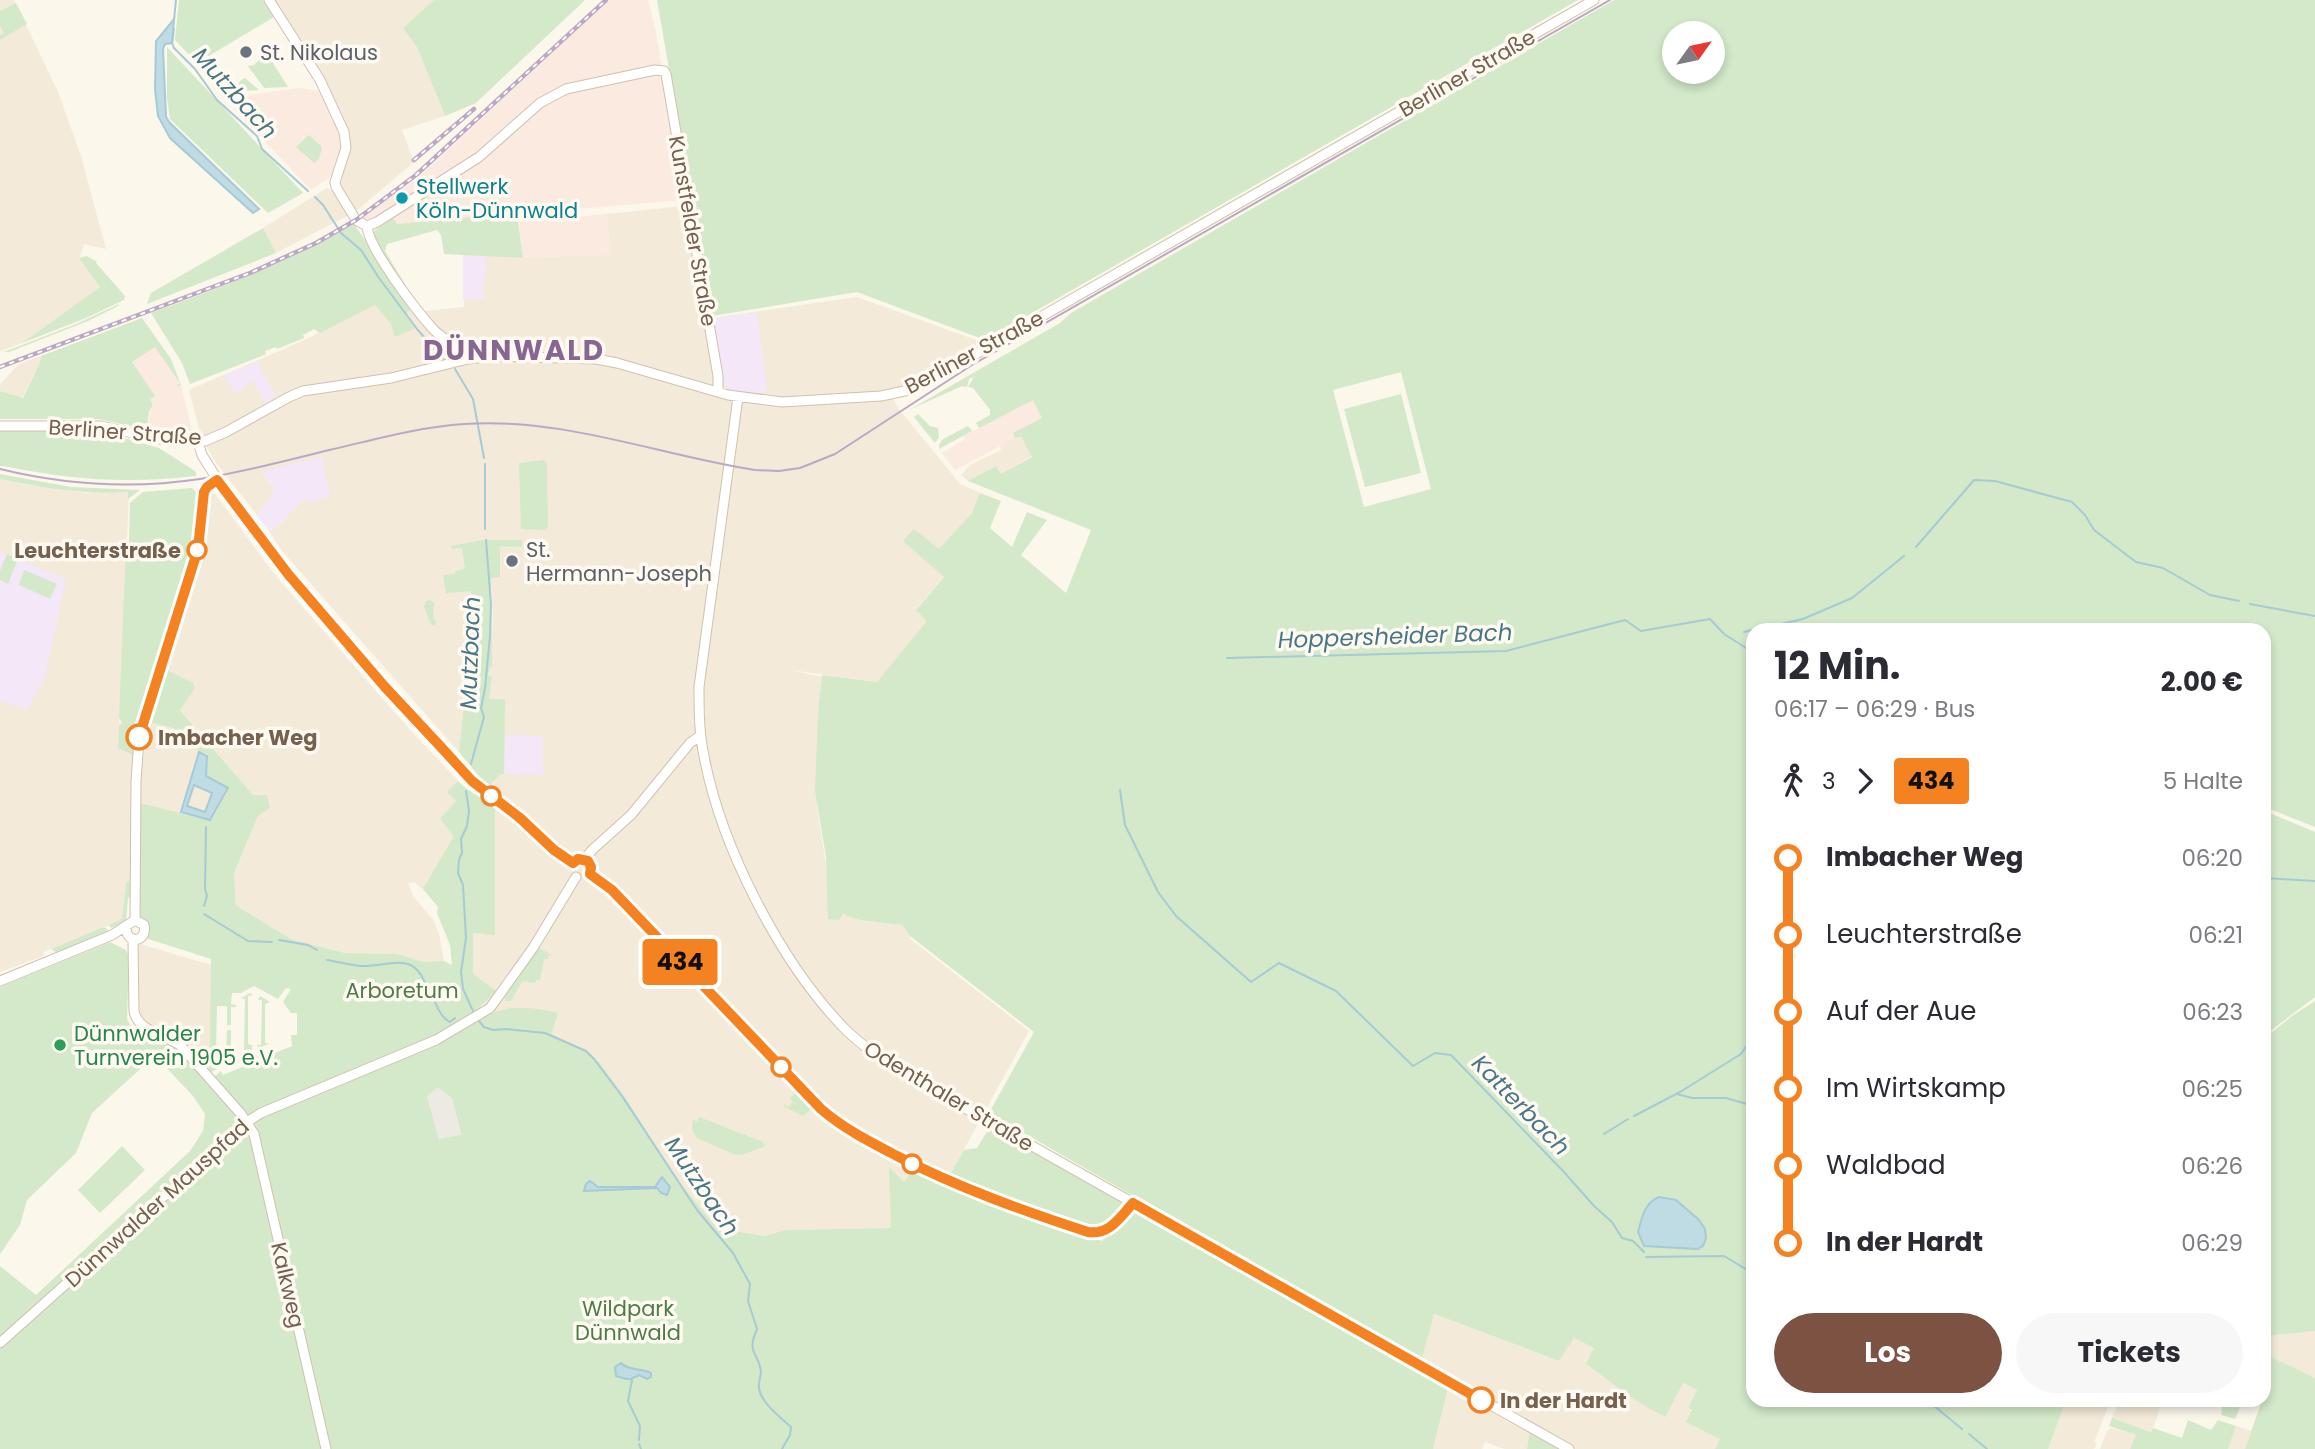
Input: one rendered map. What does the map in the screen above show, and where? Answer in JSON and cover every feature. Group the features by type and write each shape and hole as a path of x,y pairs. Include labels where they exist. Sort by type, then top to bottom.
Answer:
{"main road":[{"path":"269,0 320,80 342,127 346,148 335,182 336,187 356,220 367,226 369,238 382,259 426,320 444,338 463,351 468,359"},
{"name":"Berliner Straße","path":"0,426 101,426 155,439 198,442 220,436 303,391 401,376 468,359 513,356 596,359 738,397 787,402 845,400 895,394 917,387 1594,0"},
{"name":"Kunstfelder Straße","path":"367,226 479,157 553,94 655,70 664,71 718,376 718,392"},
{"name":"Odenthaler Straße","path":"738,397 699,687 700,736 715,801 738,859 767,922 818,998 847,1031 901,1072 1569,1449"},
{"path":"198,442 202,455 217,480 288,574 426,732 472,781 573,863"},
{"path":"135,920 136,774 140,734 198,549 204,492 217,480"},
{"path":"585,859 631,815 690,743 700,736"},
{"path":"585,859 578,859 573,863 572,872 576,877 590,874"},
{"path":"585,859 591,867 590,874"},
{"path":"590,874 612,890 821,1109 874,1144 951,1181 1088,1232 1102,1233 1108,1230 1133,1203"},
{"name":"Dünnwalder Mauspfad","path":"0,1343 247,1122 273,1108 436,1040 477,1017 496,1001 526,959 576,877"},
{"path":"0,981 112,935 129,934 142,938 146,930 143,923 135,920 130,922 129,934 134,1011 140,1024 181,1046 247,1122"},
{"name":"Kalkweg","path":"247,1122 254,1134 326,1449"}],"shaded area":[{"path":"0,0 14,0 58,92 81,156 106,249 84,244 80,257 100,287 22,343 0,351"},
{"path":"262,0 434,0 404,29 417,47 445,116 402,130 414,162 355,212 331,176 339,153 340,133 309,68"},
{"path":"609,0 648,0 655,27 684,200 397,224 373,236 361,219 419,177"},
{"path":"299,88 318,91 322,95 340,133 339,153 331,176 311,190 234,109 249,95"},
{"path":"327,188 334,192 349,215 276,253 263,228"},
{"path":"692,205 712,318 857,297 976,340 980,344 920,381 889,392 898,408 960,484 980,493 972,513 939,550 903,540 944,576 916,609 928,621 877,682 790,670 822,677 818,713 817,807 828,878 841,915 902,925 910,939 1029,1031 946,1182 904,1183 890,1168 891,1228 786,1230 764,1236 717,1228 677,1179 625,1097 599,1062 579,1046 560,1040 546,1031 481,1019 476,1010 484,1005 473,975 473,933 495,934 495,807 488,787 501,774 489,699 492,676 488,675 493,620 489,541 471,574 470,644 459,752 283,552 269,531 280,524 306,497 330,496 262,472 275,490 257,515 214,460 201,436 189,390 300,342 375,305 391,324 412,307 416,312 464,307 464,254 523,258 610,254 607,214"},
{"path":"607,214 610,255 523,258 519,222"},
{"path":"486,255 484,299 463,300 463,256"},
{"path":"757,312 767,390 764,394 729,390 725,385 712,318"},
{"path":"152,341 181,385 192,431 187,436 152,434 148,430 150,411 154,406 124,361"},
{"path":"41,356 22,398 0,391 0,384 19,364"},
{"path":"257,362 276,396 265,403 253,381 235,395 224,375"},
{"path":"1033,399 1045,423 955,470 942,453 965,439 963,436"},
{"path":"1021,435 1032,456 1001,474 996,466 968,481 961,475 970,465 1001,450 1000,446"},
{"path":"322,457 330,496 308,504 305,498 280,524 269,531 257,515 275,490 262,471"},
{"path":"0,479 86,493 129,492 118,747 143,757 153,723 183,731 188,745 208,755 205,771 229,788 211,821 182,812 126,883 122,920 43,952 44,956 0,972"},
{"path":"210,492 215,494 275,575 458,781 448,792 456,801 455,836 423,889 414,882 408,883 413,896 434,921 444,961 424,962 397,954 345,953 291,939 236,907 234,873 258,816 270,808 267,796 253,795 180,709 195,685 167,670 204,552 201,551 207,496"},
{"path":"0,551 66,579 45,678 27,710 0,701"},
{"path":"505,735 543,736 543,775 504,774"},
{"path":"140,944 211,965 209,1074 141,1022 137,1005"},
{"path":"438,1086 452,1098 461,1137 440,1141 427,1096"},
{"path":"1433,1314 1559,1361 1574,1338 1594,1348 1587,1365 1633,1399 1665,1416 1682,1383 1697,1390 1688,1408 1720,1439 1715,1449 1560,1449 1531,1433 1527,1449 1505,1449 1485,1442 1482,1449 1433,1449 1447,1387 1418,1371"},
{"path":"2315,1331 2315,1378 2271,1357 2271,1335"},
{"path":"2063,1407 2108,1407 2094,1442 2097,1443 2094,1449 2048,1449"},
{"path":"2117,1407 2160,1407 2152,1432 2112,1418"},
{"path":"2236,1426 2251,1431 2245,1449 2228,1449"},
{"path":"2111,1428 2136,1435 2130,1449 2100,1449 2107,1431"}],"green space":[{"path":"179,0 262,0 274,17 197,63 175,40"},
{"path":"434,0 585,0 476,103 445,116 417,47 403,28"},
{"path":"657,0 1578,0 985,340 857,292 712,316"},
{"path":"1614,0 2315,0 2315,827 2271,809 2271,623 1746,623 1746,1407 2063,1407 2048,1449 1715,1449 1720,1439 1686,1422 1692,1410 1688,1408 1697,1390 1683,1383 1665,1417 1633,1399 1586,1364 1594,1348 1574,1338 1559,1361 1434,1314 1421,1362 989,1113 1034,1032 910,936 902,925 860,920 843,914 839,920 828,919 826,857 815,791 822,675 877,682 927,621 916,610 944,577 903,541 914,529 939,549 972,513 980,493 1001,501 990,528 1012,547 1027,512 1047,520 1021,555 1066,593 1091,530 968,481 996,466 1001,474 1032,457 1021,436 1015,438 1013,433 1042,418 1033,400 979,428 976,423 990,415 990,410 973,388 968,387 974,377 969,379 967,387 962,386 909,410 1060,323 1071,313","holes":["1401,372 1431,489 1364,507 1333,390"]},
{"path":"16,3 27,24 0,40 0,35 4,33 0,26 0,11"},
{"path":"167,47 303,193 268,213 170,119 167,98"},
{"path":"265,54 288,87 264,88 248,66 254,65"},
{"path":"245,78 259,90 239,91 237,87"},
{"path":"309,135 322,147 319,159 314,163 296,147"},
{"path":"517,213 523,258 444,254 441,235 437,230 387,244 385,251 414,299 386,262 373,236 375,230 393,218 397,224"},
{"path":"354,224 412,307 405,315 415,328 395,337 391,324 375,305 320,333 314,329 303,335 304,338 265,351 266,354 190,384 182,363 151,313 280,262"},
{"path":"263,228 276,253 147,304 151,293"},
{"path":"87,256 97,262 125,296 124,300 22,343 100,287 79,258"},
{"path":"119,304 88,321 4,352 76,324"},
{"path":"142,318 171,359 181,385 176,386 180,383 155,347 132,362 155,396 150,399 153,406 149,411 147,430 99,419 0,419 0,391 23,398 41,356"},
{"path":"1401,394 1421,473 1365,487 1344,409"},
{"path":"918,414 930,426 938,428 939,437 936,442 914,417"},
{"path":"968,426 972,431 939,449 943,439"},
{"path":"0,430 100,431 159,448 196,472 196,476 146,480 99,479 0,466"},
{"path":"544,460 547,463 548,526 545,530 521,529 519,463"},
{"path":"0,474 71,487 140,490 128,499 128,492 80,492 48,488 0,479"},
{"path":"192,488 198,494 197,538 140,715 133,755 118,748 119,725 122,723 119,718 130,503 143,492"},
{"path":"483,540 522,540 522,547 500,546 500,577 491,578 492,667 488,675 492,676 489,699 505,699 504,774 488,787 459,752 469,657 471,591 446,593 443,575 455,574 455,571 465,569 462,548 452,549 451,546"},
{"path":"201,551 204,552 168,666 164,663"},
{"path":"7,554 18,559 8,584 0,580 0,571"},
{"path":"24,570 57,584 50,599 19,585"},
{"path":"429,600 435,603 435,626 431,625 424,607"},
{"path":"163,668 193,683 195,688 180,710 253,795 267,795 270,808 258,816 234,873 236,906 291,939 345,953 397,954 424,962 444,961 452,965 450,945 437,913 438,907 423,889 454,836 440,819 456,801 447,792 458,781 495,807 495,935 473,933 473,974 496,991 476,1011 481,1019 500,1011 519,1008 558,1013 551,1034 586,1050 599,1062 625,1097 677,1179 717,1228 764,1236 786,1230 891,1228 889,1167 904,1182 915,1168 1102,1241 1132,1208 1448,1387 1433,1449 0,1449 0,1266 36,1295 190,1151 203,1131 205,1114 193,1096 160,1061 150,1060 92,1113 76,1153 27,1200 20,1225 0,1254 0,987 110,942 126,950 129,957 127,1019 136,1035 147,1034 168,1041 213,1078 221,1071 223,1075 259,1060 258,1055 263,1053 265,1057 292,1046 291,1035 297,1035 297,1013 291,1013 283,1002 291,989 286,988 278,999 254,986 241,993 232,993 231,1004 236,1007 231,1007 231,1025 227,1025 227,1006 217,1006 216,1050 226,1050 227,1030 231,1030 231,1052 235,1052 233,1060 231,1056 221,1060 222,1065 209,1074 211,959 139,936 140,803 211,821 229,788 206,775 208,755 188,745 183,731 153,723 149,733 144,731","holes":["438,1087 452,1098 461,1135 439,1139 427,1096"]},
{"path":"2271,814 2315,832 2315,997 2271,1030"},
{"path":"131,879 132,895 128,898 126,922 111,928 109,925 122,919 126,883"},
{"path":"106,928 106,934 60,952 51,949"},
{"path":"539,948 552,955 544,959 540,980 535,983 522,981 511,1001 506,1001 504,997"},
{"path":"250,993 253,995 248,996 248,1044 252,1045 252,1050 242,1056 240,1053 244,1053 245,999 241,998"},
{"path":"260,996 270,1002 265,1004 265,1043 269,1043 259,1049 257,1045 261,1045 262,1000 258,1000"},
{"path":"2315,1001 2315,1331 2271,1335 2271,1033"},
{"path":"798,1091 813,1108 803,1116 783,1106 785,1104 788,1107 793,1102 790,1098"},
{"path":"699,1117 763,1142 765,1146 742,1155 733,1154 697,1138 692,1130 693,1119 697,1122"},
{"path":"989,1128 1127,1205 1108,1226 1093,1230 948,1178 964,1150 977,1148"},
{"path":"122,1146 145,1170 100,1213 78,1190"},
{"path":"2271,1357 2315,1378 2315,1449 2245,1449 2260,1407 2271,1407"},
{"path":"2222,1407 2240,1407 2235,1419 2221,1415"},
{"path":"2112,1418 2151,1432 2153,1428 2182,1438 2188,1420 2211,1430 2218,1420 2236,1426 2228,1449 2130,1449 2136,1435 2109,1426"},
{"path":"1530,1433 1560,1449 1527,1449"}],"water":[{"path":"174,19 172,43 165,44 163,49 166,117 259,209 253,213 170,138 158,116 155,89 156,41"},
{"path":"199,752 207,756 206,776 228,788 210,820 181,812","holes":["194,785 212,793 205,812 187,806"]},
{"path":"662,1177 670,1187 667,1195 657,1188 584,1191 590,1181 598,1187 655,1187"},
{"path":"1659,1197 1676,1200 1699,1220 1705,1229 1703,1246 1698,1249 1644,1246 1638,1232 1641,1221 1647,1207"},
{"path":"621,1363 651,1373 651,1377 647,1379 639,1375 629,1379 616,1376 615,1367"}],"waterway":[{"name":"Mutzbach","path":"174,20 176,0"},
{"name":"Mutzbach","path":"174,29 174,48 195,69 217,100 257,136 262,149 308,191"},
{"name":"Mutzbach","path":"315,197 341,233 361,250 417,329 444,360"},
{"name":"Mutzbach","path":"455,369 473,399 484,458"},
{"name":"Mutzbach","path":"485,464 485,529"},
{"path":"1916,547 1974,480 1995,481 2072,502 2085,515 2094,530 2136,562 2163,568 2210,595 2239,601"},
{"name":"Mutzbach","path":"471,764 484,717 481,708 490,636 491,605 486,540"},
{"path":"1785,623 1803,619 1852,598 1904,556"},
{"path":"2250,604 2315,616"},
{"name":"Hoppersheider Bach","path":"1227,658 1506,651 1625,620 1641,631 1710,619 1724,634 1746,648"},
{"name":"Katterbach","path":"1120,790 1125,825 1158,892 1176,916 1251,982 1279,963 1336,991 1413,1066 1435,1053 1451,1055 1612,1222 1622,1238 1633,1241 1644,1252"},
{"name":"Mutzbach","path":"466,791 469,811 467,826 461,839 462,853 458,873 463,885 466,938 461,972 463,989 473,1011"},
{"path":"204,906 207,896 206,827"},
{"name":"Hoppersheider Bach","path":"2271,878 2315,881"},
{"path":"204,914 248,941 272,942"},
{"path":"279,940 308,945 317,950"},
{"path":"327,960 361,966 393,963 410,965 423,978 428,992"},
{"path":"434,999 445,1018 450,1022 455,1018"},
{"name":"Mutzbach","path":"479,1021 484,1027 493,1030 545,1033 586,1051 622,1096 697,1210 733,1253 750,1284 748,1301 757,1329 753,1348 760,1364 760,1394 791,1427 790,1435 782,1449"},
{"path":"1634,1116 1680,1092 1741,1054 1746,1047"},
{"path":"1677,1094 1692,1098 1726,1098 1746,1104"},
{"path":"1604,1134 1628,1119"},
{"name":"Katterbach","path":"1646,1257 1724,1256 1746,1269"},
{"path":"632,1380 628,1401 640,1426 639,1440"},
{"name":"Katterbach","path":"1935,1407 1962,1429"},
{"name":"Katterbach","path":"1969,1434 1987,1449"},
{"path":"639,1444 641,1449"}],"tram line":[{"path":"0,469 49,479 99,484 175,482 248,470 413,431 464,424 501,423 574,432 755,470 800,468 835,454 972,365 1610,0"}],"railway":[{"path":"0,367 250,273 316,243 356,220 416,175 606,0"},
{"path":"414,160 474,109"}],"bus line":[{"name":"434","path":"139,737 198,549 204,492 217,480 288,574 385,687 472,781 567,859 573,863 582,858 588,861 590,874 612,890 821,1109 840,1123 883,1149 951,1181 1088,1232 1102,1233 1108,1230 1133,1203 1481,1400"}],"place":[{"name":"St. Nikolaus","path":"246,52"},
{"name":"Stellwerk Köln-Dünnwald","path":"402,198"},
{"name":"Leuchterstraße","path":"197,550"},
{"name":"St. Hermann-Joseph","path":"512,561"},
{"name":"Imbacher Weg","path":"139,737"},
{"name":"Dünnwalder Turnverein 1905 e.V.","path":"60,1045"},
{"name":"In der Hardt","path":"1481,1400"}],"district":[{"name":"DÜNNWALD","path":"514,350"}],"park label":[{"name":"Arboretum","path":"402,990"},
{"name":"Wildpark Dünnwald","path":"628,1320"}]}
